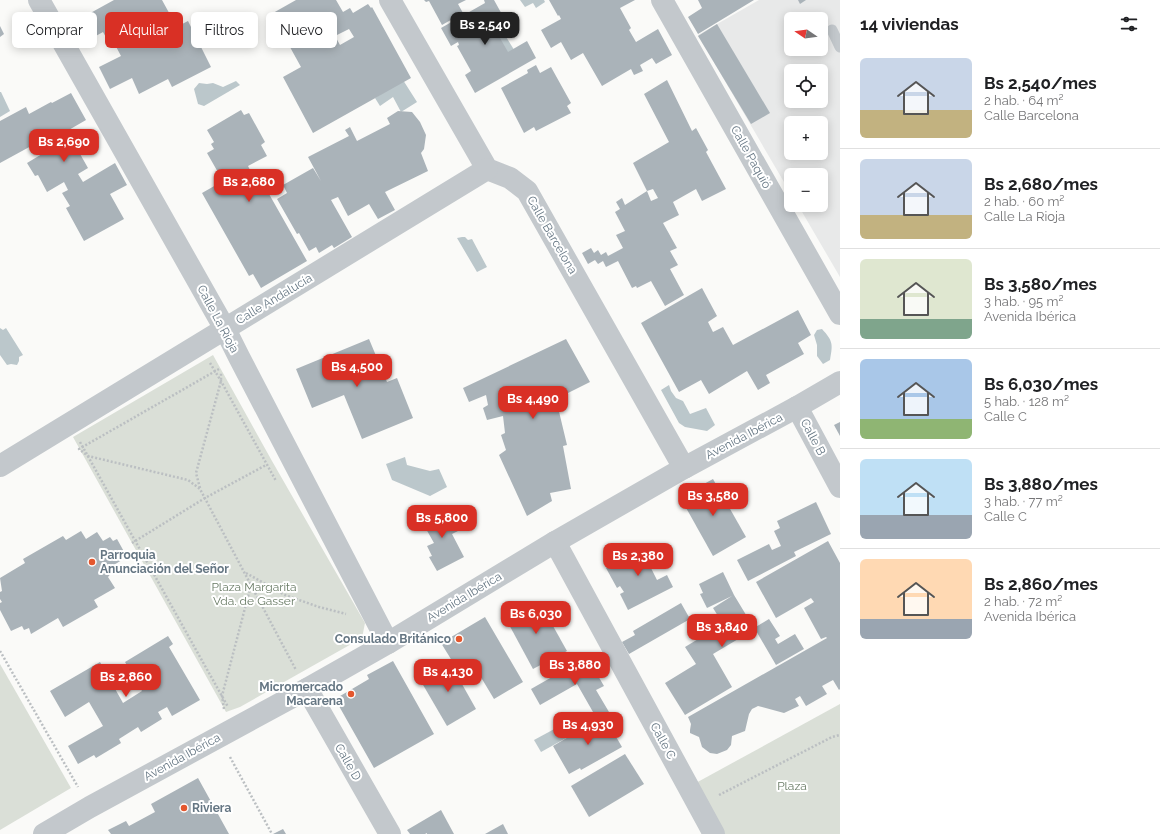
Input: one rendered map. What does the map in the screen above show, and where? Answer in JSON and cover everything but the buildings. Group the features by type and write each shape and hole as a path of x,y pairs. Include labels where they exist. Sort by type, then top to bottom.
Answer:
{"street":[{"name":"Calle La Rioja","path":"38,0 225,329 388,643"},
{"path":"390,0 487,169"},
{"name":"Calle Paquió","path":"662,0 840,314"},
{"name":"Calle Andalucía","path":"0,466 487,169"},
{"name":"Calle Barcelona","path":"487,169 510,178 527,191 684,468"},
{"name":"Avenida Ibérica","path":"54,832 90,807 307,689 388,643 555,542 684,468 840,382"},
{"name":"Calle B","path":"797,407 840,487"},
{"name":"Calle C","path":"555,542 714,834"},
{"name":"Calle D","path":"307,689 390,834"}],"lane":[{"path":"832,30 840,47"}],"path":[{"path":"199,344 278,485"},
{"path":"235,703 224,709 222,696 136,541 88,456 79,449 221,368 221,381 196,473 200,489 307,689"},
{"path":"67,425 73,437 80,442 83,447"},
{"path":"132,543 205,498 289,453"},
{"path":"88,456 188,480 200,489"},
{"path":"245,573 285,595 319,607 345,613 355,621 365,623 375,619"},
{"path":"222,696 251,585"},
{"path":"0,650 90,807"},
{"path":"289,673 296,670"},
{"path":"228,707 226,733 233,761 272,834"},
{"path":"699,807 832,737 840,735"}],"shaded area":[{"path":"520,0 544,0 545,2 536,8 533,3 525,7"},
{"path":"759,0 840,0 840,277 802,212 828,212 828,168 784,168 784,182 698,35"},
{"path":"500,27 516,53 509,58 493,31"},
{"path":"403,80 417,102 401,112 393,97 380,106 375,98"},
{"path":"236,81 240,85 204,106 198,104 194,89 199,83 213,83 223,87"},
{"path":"0,92 10,111 0,117"},
{"path":"465,237 468,240 472,239 487,267 477,272 457,238"},
{"path":"0,328 3,330 6,328 23,355 19,357 17,365 7,365 0,355"},
{"path":"822,329 830,340 832,346 830,360 823,364 817,356 817,345 814,335 817,330"},
{"path":"669,385 676,398 683,401 690,414 706,408 715,425 707,431 685,427 679,423 661,390"},
{"path":"405,457 407,465 430,471 439,469 447,487 430,496 392,480 386,464"},
{"path":"571,720 577,732 541,752 534,740"}],"green space":[{"name":"Plaza Margarita Vda. de Gasser","path":"213,355 365,623 362,638 240,707 226,712 73,437"},
{"path":"0,664 71,788 0,830"},
{"name":"Plaza","path":"840,704 840,834 722,834 694,784"}],"place":[{"name":"Parroquia Anunciación del Señor","path":"92,562"},
{"name":"Consulado Británico","path":"459,639"},
{"name":"Micromercado Macarena","path":"351,694"},
{"name":"Riviera","path":"184,808"}]}
